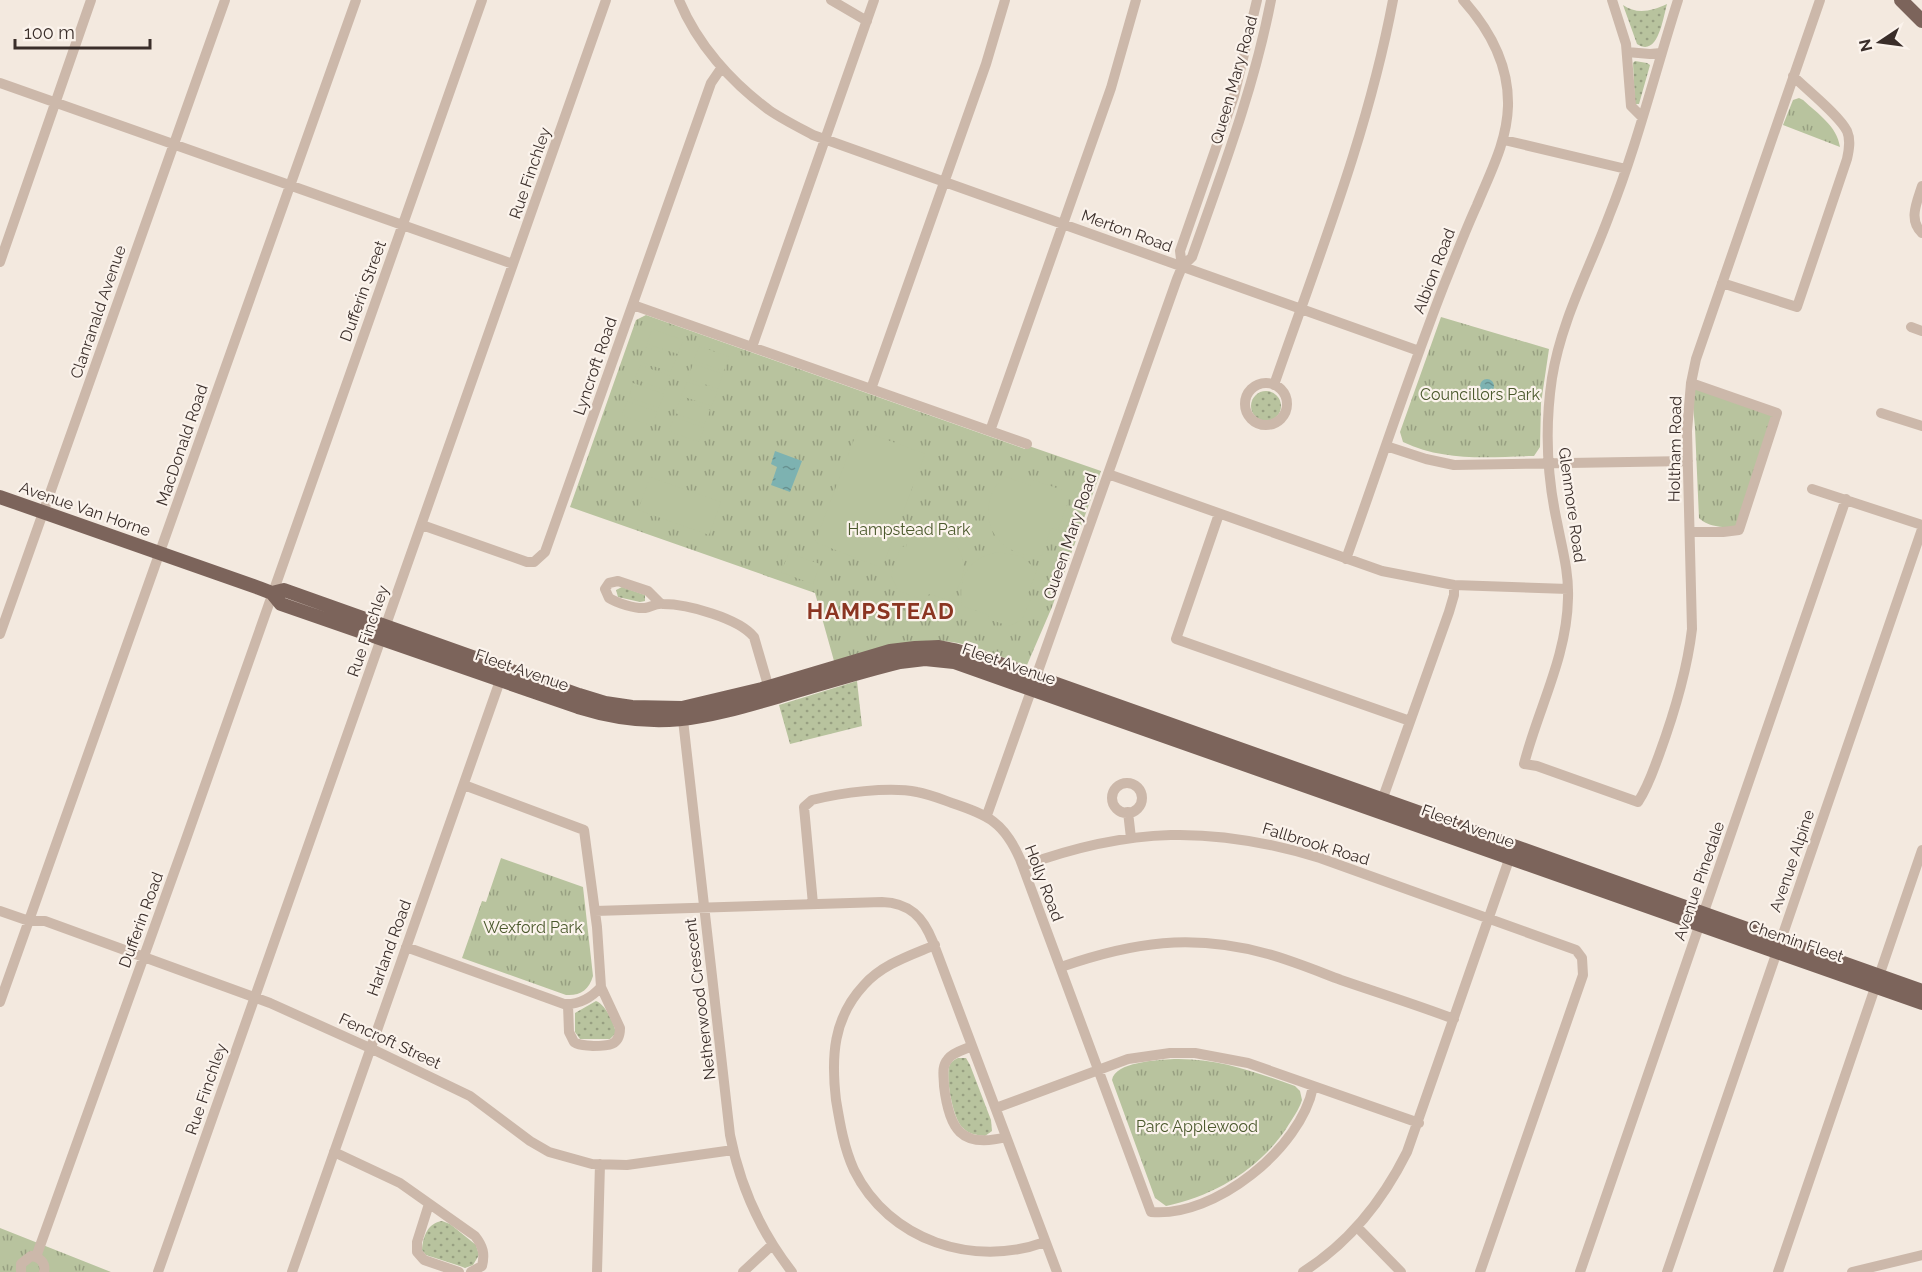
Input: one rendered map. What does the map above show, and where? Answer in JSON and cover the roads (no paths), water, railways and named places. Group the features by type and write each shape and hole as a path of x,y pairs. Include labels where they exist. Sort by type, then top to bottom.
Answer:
{"main road":[{"path":"1900,0 1922,21"},
{"name":"Avenue Van Horne","path":"0,497 160,553"},
{"name":"Fleet Avenue","path":"160,553 272,592 284,590 383,633 502,675 604,703 682,714 770,693 890,651 915,648 954,650 1035,683 1662,905"},
{"name":"Chemin Fleet","path":"1662,905 1877,981 1922,991"},
{"name":"Chemin Fleet","path":"1877,981 1922,1003"}],"street":[{"path":"0,262 91,0"},
{"name":"Clanranald Avenue","path":"0,634 225,0"},
{"name":"MacDonald Road","path":"0,1002 356,0"},
{"name":"Dufferin Street","path":"272,592 482,0"},
{"name":"Rue Finchley","path":"158,1272 606,0"},
{"name":"Merton Road","path":"679,0 697,34 722,67 770,111 825,140 1419,351"},
{"path":"831,0 867,21"},
{"path":"752,347 874,0"},
{"path":"871,389 992,45 1005,0"},
{"path":"990,431 1118,67 1136,0"},
{"name":"Queen Mary Road","path":"1182,267 1180,251 1228,113 1243,63 1257,0"},
{"name":"Queen Mary Road","path":"987,815 1182,267 1192,257 1230,151 1256,67 1271,0"},
{"path":"1274,385 1361,134 1380,64 1393,0"},
{"name":"Albion Road","path":"1346,559 1419,351 1504,140 1508,99 1503,67 1483,24 1463,0"},
{"path":"1612,0 1627,52 1631,105 1642,117"},
{"name":"Glenmore Road","path":"1638,802 1537,766 1524,764 1559,659 1567,617 1567,570 1557,522 1549,464 1550,398 1557,352 1568,316 1609,217 1626,169 1678,0"},
{"name":"Holtham Road","path":"1638,802 1648,784 1665,738 1687,666 1692,629 1687,431 1691,383 1699,348 1820,0"},
{"path":"1627,52 1661,53"},
{"path":"1243,63 1256,67"},
{"name":"Lyncroft Road","path":"422,525 527,562 534,562 540,558 548,547 711,83 722,67"},
{"path":"1722,283 1797,307 1847,159 1849,141 1847,132 1839,120 1793,76"},
{"path":"0,83 513,264"},
{"path":"1504,140 1626,169"},
{"path":"1922,186 1914,218 1922,233"},
{"path":"633,304 1027,444"},
{"path":"1690,532 1739,530 1777,413 1691,383"},
{"path":"1881,412 1922,426"},
{"path":"1386,446 1425,459 1454,465 1688,461"},
{"path":"1108,474 1382,571 1454,585 1568,589"},
{"path":"1812,489 1922,527"},
{"name":"Avenue Pinedale","path":"1580,1272 1846,500"},
{"path":"1219,514 1176,639 1410,721"},
{"name":"Avenue Alpine","path":"1667,1272 1922,527"},
{"path":"1380,805 1449,612 1454,595 1454,585"},
{"name":"Dufferin Road","path":"21,1272 21,1264 24,1260 31,1256 36,1257 272,592"},
{"path":"660,603 687,607 740,625 748,630 757,645 770,693"},
{"name":"Harland Road","path":"292,1272 502,675"},
{"name":"Netherwood Crescent","path":"682,714 733,1150 748,1199 772,1245 792,1272"},
{"path":"464,785 584,830 595,911 601,987 620,1028 620,1034 615,1043 609,1046 584,1045 574,1042 569,1032 568,1005"},
{"name":"Holly Road","path":"813,904 804,813 804,807 812,800 877,791 904,790 933,796 987,815 995,822 1010,839 1023,866 1151,1212 1162,1213 1183,1209 1219,1196 1264,1164 1298,1122 1311,1099 1313,1086"},
{"path":"1128,812 1131,838"},
{"name":"Fallbrook Road","path":"1023,866 1061,852 1131,838 1170,834 1216,836 1279,846 1320,858 1570,947 1580,954 1584,969 1480,1272"},
{"path":"1778,1272 1922,850"},
{"path":"1303,1272 1329,1253 1357,1227 1391,1182 1407,1152 1419,1123 1511,853"},
{"path":"595,911 882,902 900,904 912,910 927,927 1057,1272"},
{"name":"Fencroft Street","path":"0,911 29,921 45,921 255,997 470,1096 530,1141 549,1152 600,1164 640,1165 733,1150"},
{"path":"1061,967 1106,952 1140,945 1186,942 1221,945 1270,955 1454,1019"},
{"path":"934,945 880,970 856,995 839,1024 833,1059 841,1129 848,1155 862,1184 880,1206 907,1227 933,1242 956,1250 987,1252 1019,1250 1045,1242"},
{"path":"406,947 568,1005 585,1000 601,987"},
{"path":"972,1046 953,1054 945,1063 943,1070 951,1120 970,1139 987,1142 1006,1137"},
{"path":"996,1108 1128,1059 1195,1053 1248,1063 1419,1123"},
{"path":"334,1152 399,1183 475,1236 480,1243 484,1259 482,1266 471,1272"},
{"path":"597,1272 600,1164"},
{"path":"429,1204 417,1242 417,1252 424,1260 459,1272"},
{"path":"1357,1227 1401,1272"},
{"path":"743,1272 772,1245"},
{"path":"1852,1272 1922,1255"},
{"path":"36,1257 44,1263 44,1272"}],"water":[{"path":"1487,379 1492,381 1494,386 1492,391 1487,393 1482,391 1480,386 1482,381"},
{"path":"775,451 802,461 790,492 771,485 777,467 771,464"}],"district":[{"name":"HAMPSTEAD","path":"881,611"}],"park label":[{"name":"Councillors Park","path":"1480,394"},
{"name":"Hampstead Park","path":"909,529"},
{"name":"Wexford Park","path":"533,927"},
{"name":"Parc Applewood","path":"1197,1126"}]}
